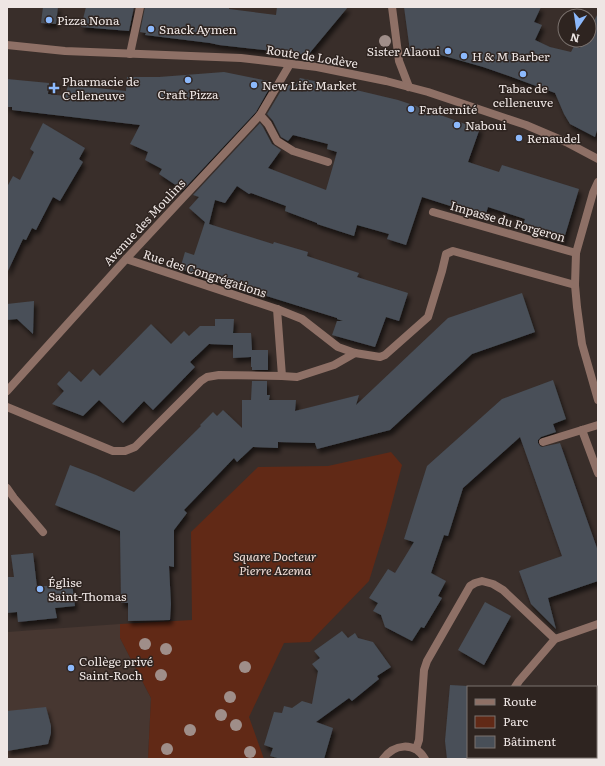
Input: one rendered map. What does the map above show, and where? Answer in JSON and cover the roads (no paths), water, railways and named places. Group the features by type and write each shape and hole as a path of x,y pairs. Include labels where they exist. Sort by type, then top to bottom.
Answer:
{"street":[{"path":"130,54 140,7"},
{"path":"392,7 399,61 409,87"},
{"name":"Route de Lodève","path":"7,45 65,51 241,58 290,64 363,76 428,92 526,125 598,159"},
{"name":"Avenue des Moulins","path":"7,391 126,259 260,115 290,64"},
{"path":"260,115 268,124 277,141 293,151 328,162"},
{"path":"598,182 593,193 576,253 575,286 576,307 582,344 598,400"},
{"name":"Impasse du Forgeron","path":"433,212 576,253"},
{"name":"Rue des Congrégations","path":"126,259 277,309 302,319 338,347 355,353 380,357 385,355 428,317 446,254 453,251 575,286"},
{"name":"Rue des Congrégations","path":"277,309 282,376"},
{"path":"7,406 113,451 125,451 135,447 201,381 208,377 220,375 297,377 334,365 355,353"},
{"path":"544,442 598,425"},
{"path":"582,430 598,473"},
{"path":"7,488 43,532"},
{"path":"416,750 419,740 424,670 427,661 470,586 482,581 493,584 503,590 555,639"},
{"path":"516,686 519,680 555,639 598,624"},
{"path":"383,759 387,753 401,746 416,750 425,759"}],"place":[{"name":"Pizza Nona","path":"49,20"},
{"name":"Snack Aymen","path":"151,29"},
{"name":"Sister Alaoui","path":"448,51"},
{"name":"H & M Barber","path":"464,56"},
{"name":"Tabac de celleneuve","path":"523,74"},
{"name":"Craft Pizza","path":"188,80"},
{"name":"New Life Market","path":"254,85"},
{"name":"Pharmacie de Celleneuve","path":"54,88"},
{"name":"Fraternité","path":"411,109"},
{"name":"Naboui","path":"457,125"},
{"name":"Renaudel","path":"519,138"},
{"name":"Église Saint-Thomas","path":"40,589"},
{"name":"Collège privé Saint-Roch","path":"71,668"}],"park label":[{"name":"Square Docteur Pierre Azema","path":"275,563"}]}
